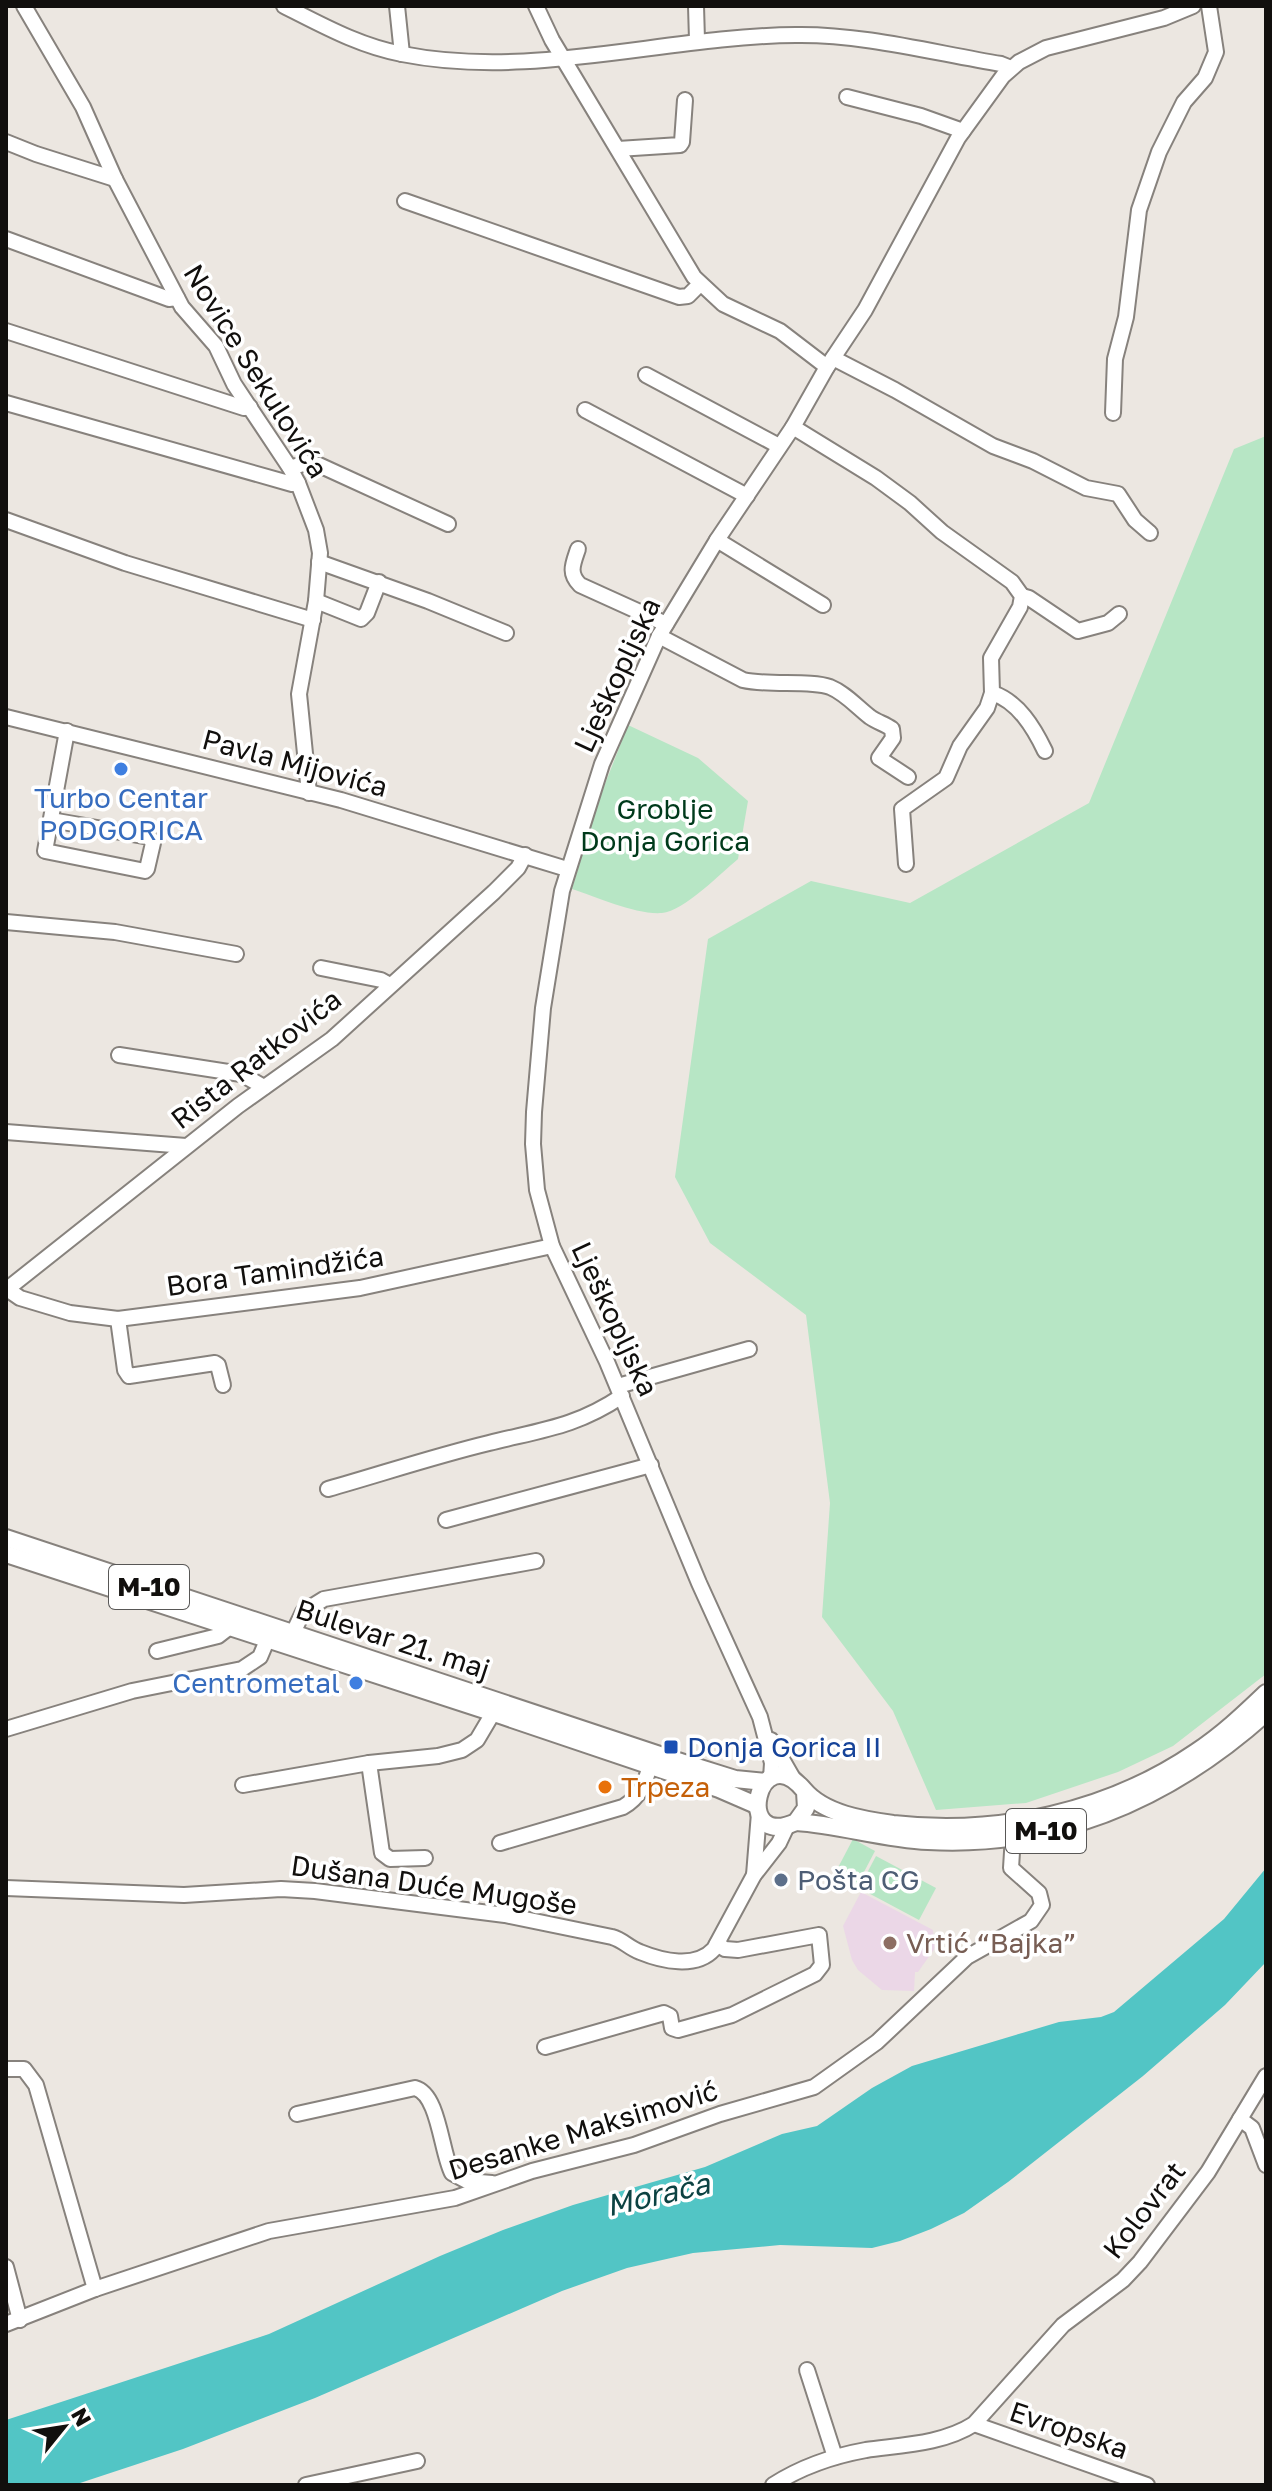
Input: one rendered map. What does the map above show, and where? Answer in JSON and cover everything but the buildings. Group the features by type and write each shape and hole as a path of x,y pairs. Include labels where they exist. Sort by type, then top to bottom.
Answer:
{"main road":[{"name":"Bulevar 21. maj","path":"6,1538 735,1779 768,1780 779,1776 800,1786 831,1808 851,1816 912,1826 986,1826 1049,1816 1131,1788 1183,1761 1230,1726 1266,1693"},
{"name":"Bulevar 21. maj","path":"6,1554 719,1789 758,1809 771,1824 931,1841 985,1840 1082,1822 1153,1794 1207,1761 1266,1713"},
{"path":"758,1809 759,1789 768,1780"},
{"path":"792,1824 806,1808 800,1786"}],"street":[{"name":"Novice Sekulovića","path":"24,6 87,114 115,179 177,298 216,346 234,384 290,468 316,530 319,562 316,601 299,694 309,793"},
{"path":"284,6 355,41 402,54 439,59 563,59 697,40 800,35 844,38 1011,68"},
{"path":"397,6 402,54"},
{"path":"536,6 563,59 700,284 728,307 780,331 830,362 895,390 993,446 1033,461 1086,488 1118,494 1140,526 1150,533"},
{"path":"696,6 697,40"},
{"name":"Lješkopljska","path":"800,1786 764,1730 699,1583 620,1391 552,1246 537,1190 534,1112 543,1008 567,869 602,764 663,630 865,310 963,131 995,85 1011,68 1046,48 1164,18 1193,6"},
{"path":"1113,413 1115,359 1126,317 1139,210 1159,152 1184,102 1205,78 1216,52 1209,6"},
{"path":"847,97 921,116 963,131"},
{"path":"618,149 680,145 685,100"},
{"path":"6,142 115,179"},
{"path":"405,201 679,297 688,296 700,284"},
{"path":"6,239 169,299 177,298"},
{"path":"6,331 244,408 250,407"},
{"path":"646,375 779,446"},
{"path":"6,403 292,484 298,483"},
{"path":"585,410 747,496"},
{"path":"793,427 876,478 942,532 1012,582 1022,596 1078,631 1108,623 1119,614"},
{"path":"290,468 306,463 319,465 448,524"},
{"path":"6,520 125,563 313,620"},
{"path":"717,540 823,605"},
{"path":"578,549 571,571 580,585 663,630 743,680 828,687 892,729 893,738 879,758 908,777"},
{"path":"319,562 379,582 506,633"},
{"path":"316,601 361,619 367,613 379,582"},
{"path":"906,864 902,809 946,778 960,746 987,708 992,693 991,658 1020,607 1022,596"},
{"path":"992,693 1022,714 1045,751"},
{"name":"Pavla Mijovića","path":"6,717 353,803 567,869"},
{"path":"51,820 149,837 153,843 147,869 45,851 67,731"},
{"name":"Rista Ratkovića","path":"6,1290 186,1146 332,1039 494,892 518,868 525,855"},
{"path":"6,922 115,932 236,954"},
{"path":"321,968 381,980 390,985"},
{"path":"119,1055 241,1074 264,1087"},
{"path":"6,1132 186,1146"},
{"name":"Bora Tamindžića","path":"6,1290 20,1298 70,1313 118,1319 360,1288 552,1246"},
{"path":"118,1319 125,1370 129,1376 215,1363 223,1385"},
{"path":"328,1489 488,1443 557,1428 597,1413 620,1391 749,1349"},
{"path":"446,1520 651,1465"},
{"path":"293,1633 303,1612 324,1599 536,1561"},
{"path":"157,1651 218,1636 231,1626"},
{"path":"6,1729 132,1691 242,1669 260,1657 268,1638"},
{"path":"243,1785 462,1750 477,1740 493,1713"},
{"name":"Lješkopljska","path":"764,1730 772,1763 768,1780"},
{"path":"369,1763 382,1853 390,1859 425,1858"},
{"path":"500,1843 623,1807 634,1801 643,1788 650,1765"},
{"path":"754,1875 758,1809"},
{"path":"545,2047 664,2013 670,2016 675,2030 718,2019 744,2010 815,1974 822,1965 819,1935 738,1950 725,1949 717,1944 754,1875 792,1824"},
{"name":"Desanke Maksimović","path":"13,2322 95,2289 269,2231 428,2203 498,2184 532,2171 634,2145 720,2114 801,2092 839,2072 887,2033 967,1957 1018,1930 1037,1915 1042,1905 1039,1893 1011,1868 1013,1836"},
{"name":"Dušana Duće Mugoše","path":"6,1888 184,1895 281,1889 315,1891 505,1915 612,1937 623,1940 640,1952 685,1962 706,1957 717,1944"},
{"path":"6,2069 24,2069 36,2085 95,2289"},
{"name":"Kolovrat","path":"974,2424 1063,2325 1136,2267 1208,2172 1266,2076"},
{"path":"297,2114 415,2088 421,2090 431,2101 452,2173 467,2181 498,2184"},
{"path":"1240,2119 1252,2128 1266,2165"},
{"path":"6,2267 13,2322"},
{"path":"807,2370 835,2457"},
{"path":"773,2485 835,2457 931,2440 974,2424"},
{"name":"Evropska","path":"974,2424 1147,2485"},
{"path":"306,2485 417,2461"}],"shaded area":[{"name":"Vrtić “Bajka”","path":"861,1892 933,1930 935,1948 915,1972 914,1991 882,1990 858,1970 852,1960 843,1926"}],"green space":[{"path":"1266,436 1266,1674 1173,1746 1118,1772 1026,1803 936,1810 893,1711 822,1617 830,1503 806,1315 710,1243 675,1177 708,939 811,881 910,903 1089,803 1234,449"},
{"name":"Groblje Donja Gorica","path":"628,725 698,758 748,801 738,859 691,899 662,913 629,908 572,889 598,802"},
{"path":"853,1839 875,1851 854,1891 832,1879"},
{"path":"876,1856 936,1888 919,1920 859,1888"}],"water":[{"name":"Morača","path":"1266,1868 1266,1962 1225,2005 1143,2076 964,2213 900,2241 872,2248 780,2245 693,2253 627,2268 562,2291 315,2398 183,2449 74,2485 6,2485 6,2420 269,2334 503,2230 573,2205 705,2167 782,2134 817,2126 872,2088 912,2066 1059,2022 1101,2017 1114,2012 1224,1919"}],"place":[{"name":"Turbo Centar PODGORICA","path":"121,769"},
{"name":"Centrometal","path":"356,1683"},
{"name":"Donja Gorica II","path":"671,1747"},
{"name":"Trpeza","path":"605,1787"},
{"name":"Pošta CG","path":"781,1880"},
{"name":"Vrtić “Bajka”","path":"890,1943"}]}
